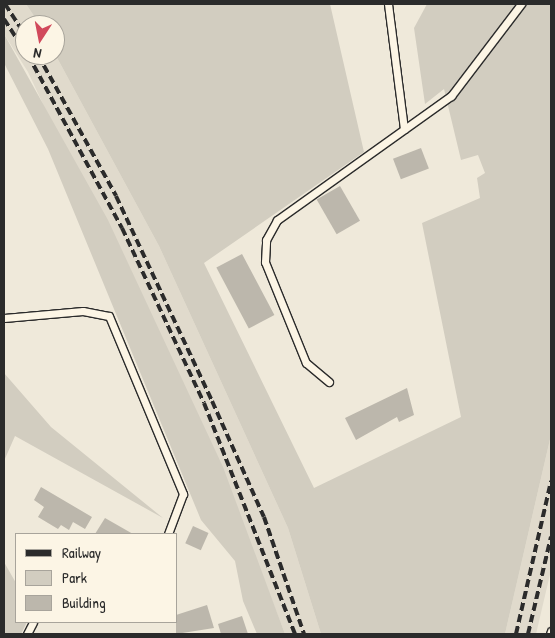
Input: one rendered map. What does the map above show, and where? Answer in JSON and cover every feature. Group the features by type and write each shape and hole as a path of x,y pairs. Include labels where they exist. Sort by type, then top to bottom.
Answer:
{"lane":[{"path":"388,4 404,129"},
{"path":"329,382 306,364 265,262 266,240 277,220 451,96 521,4"},
{"path":"4,318 83,311 108,316 184,494 168,533"}],"shaded area":[{"path":"4,4 26,4 33,15 15,15 15,51 4,34"},
{"path":"24,65 61,65 159,246 288,528 321,634 285,634 260,569"},
{"path":"551,435 551,570 536,634 505,634"}],"green space":[{"path":"26,4 330,4 364,152 204,263 314,488 461,417 422,223 480,198 477,178 485,173 478,155 461,160 444,89 425,104 414,28 427,4 551,4 551,435 505,634 321,634 288,528 159,246 61,65 65,65 65,15 33,15"},
{"path":"4,34 15,54 15,65 21,65 108,220 223,467 285,634 257,634 243,601 235,561 201,520 48,149 4,63"},
{"path":"4,373 51,427 163,518 15,436 4,461"},
{"path":"4,562 15,581 15,623 26,623 21,634 4,634"}],"building":[{"path":"421,148 429,169 401,179 393,159"},
{"path":"340,186 360,221 337,234 317,200"},
{"path":"242,254 274,315 249,329 216,268"},
{"path":"407,388 414,415 399,422 397,417 356,440 345,418"},
{"path":"41,487 92,517 85,529 73,522 69,530 61,525 58,529 38,517 44,507 34,500"},
{"path":"105,518 131,533 96,533"},
{"path":"193,526 209,533 201,550 185,543"},
{"path":"207,605 214,628 176,634 178,614"},
{"path":"242,616 248,634 221,634 218,624"}],"railway":[{"path":"5,4 15,20"},
{"path":"4,19 15,36"},
{"path":"33,65 122,228 204,403 295,634"},
{"path":"44,65 116,196 212,401 264,517 304,634"},
{"path":"516,634 551,481"},
{"path":"528,634 551,537"}]}
